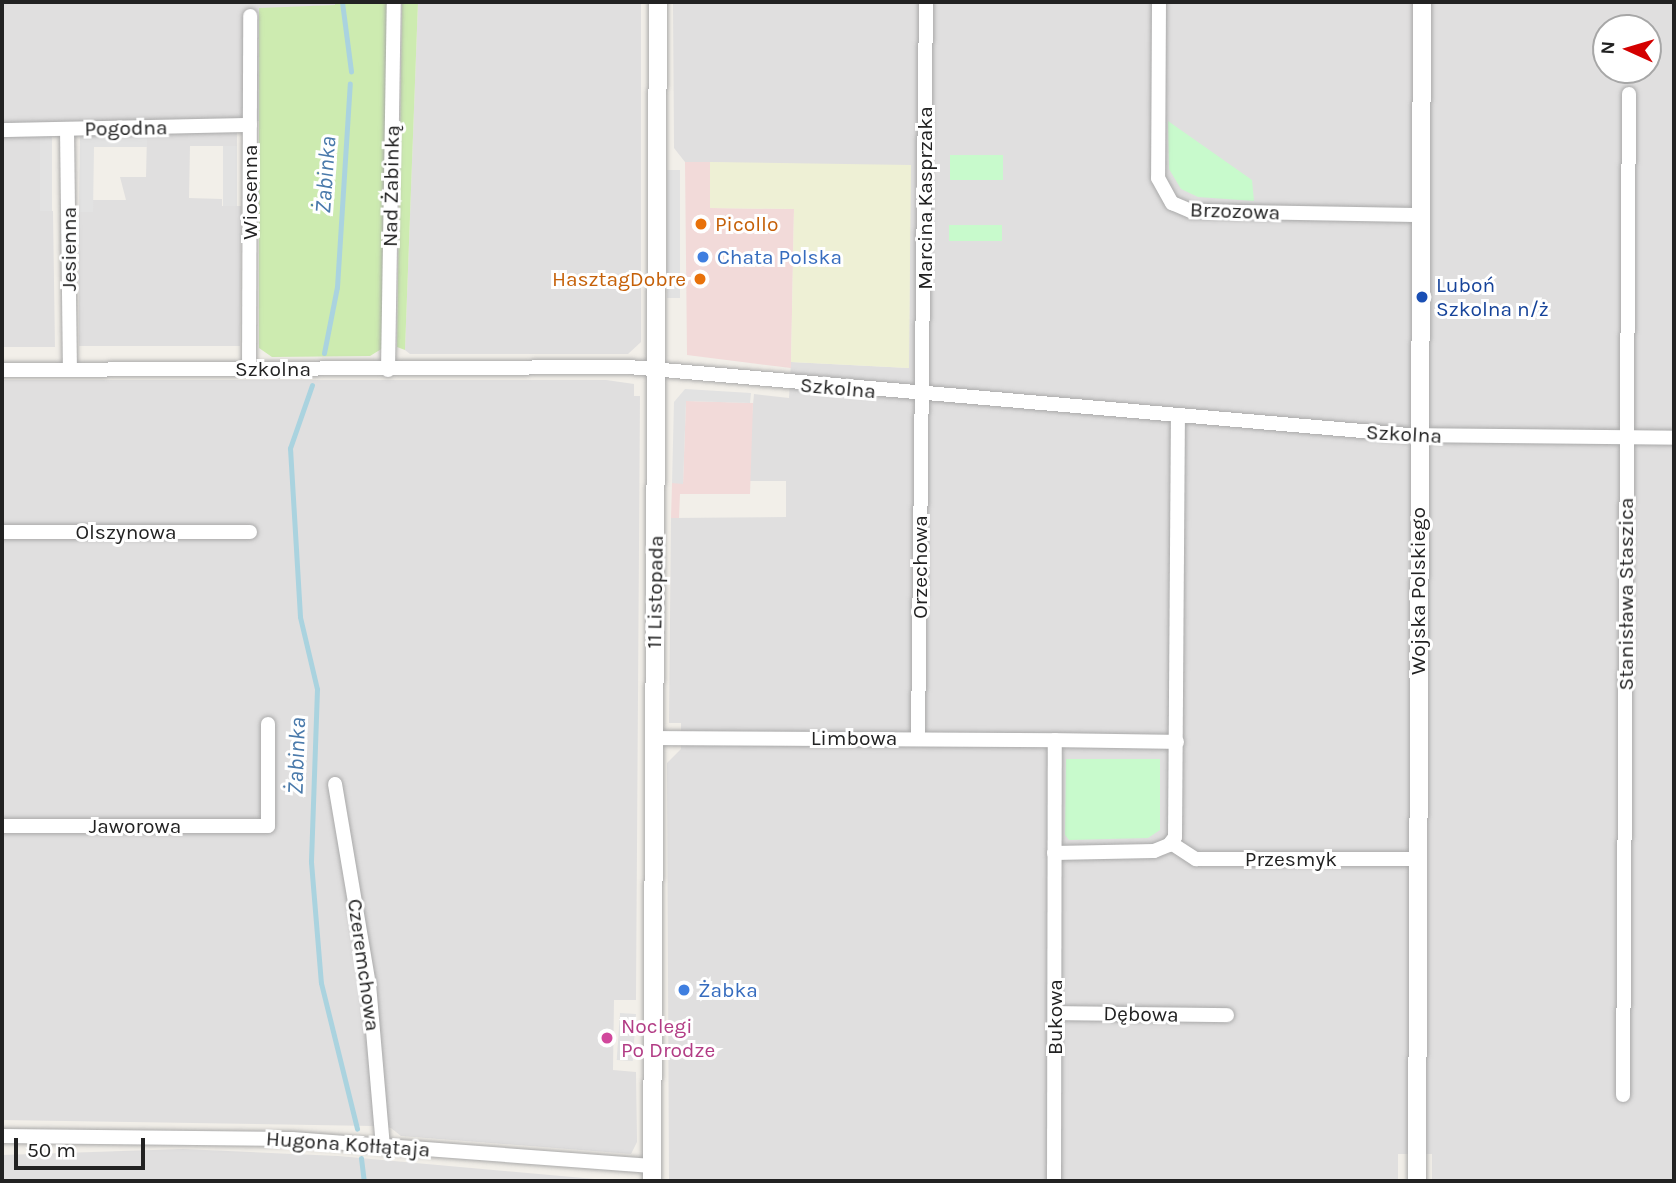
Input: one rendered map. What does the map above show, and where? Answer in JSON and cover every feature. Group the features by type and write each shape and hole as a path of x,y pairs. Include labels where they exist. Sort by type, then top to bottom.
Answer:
{"street":[{"name":"Nad Żabinką","path":"388,370 394,2"},
{"name":"11 Listopada","path":"652,1174 658,2"},
{"name":"Marcina Kasprzaka","path":"924,395 926,2"},
{"name":"Brzozowa","path":"1159,2 1158,178 1172,203 1191,211 1422,215"},
{"name":"Wojska Polskiego","path":"1417,1181 1416,859 1422,2"},
{"name":"Wiosenna","path":"249,369 250,16"},
{"name":"Stanisława Staszica","path":"1623,1095 1629,94"},
{"name":"Pogodna","path":"2,130 250,125"},
{"name":"Jesienna","path":"68,129 70,370"},
{"name":"Szkolna","path":"2,370 657,370 1420,436 1674,438"},
{"name":"Orzechowa","path":"918,738 924,395"},
{"path":"1054,853 1154,851 1171,843 1177,828 1178,417"},
{"name":"Olszynowa","path":"2,532 250,532"},
{"name":"Jaworowa","path":"2,826 268,826 268,724"},
{"name":"Limbowa","path":"654,738 1055,740"},
{"path":"1055,740 1177,741"},
{"name":"Bukowa","path":"1054,1181 1055,740"},
{"name":"Czeremchowa","path":"335,785 369,985 383,1146"},
{"name":"Przesmyk","path":"1171,843 1196,859 1416,859"},
{"name":"Dębowa","path":"1055,1013 1227,1015"},
{"name":"Hugona Kołłątaja","path":"2,1136 235,1137 383,1146 652,1174"}],"shaded area":[{"path":"2,2 335,2 335,5 259,9 259,121 2,126"},
{"path":"418,2 641,2 641,342 628,354 410,354 405,350"},
{"path":"673,2 1674,2 1674,1181 1432,1181 1432,1154 1398,1154 1398,1181 669,1181 667,763 681,749 681,723 669,723 671,518 786,517 786,481 750,481 749,447 754,394 789,398 791,362 909,368 910,166 685,162 674,148"},
{"path":"237,132 237,146 190,146 189,198 222,199 222,206 241,206 240,346 79,346 79,212 92,212 93,200 126,200 120,177 146,177 147,134"},
{"path":"80,133 147,134 147,147 94,147 93,212 79,212"},
{"path":"40,135 40,211 53,211 55,347 2,347 2,136"},
{"path":"40,135 52,135 52,211 40,211"},
{"path":"223,146 237,146 237,206 223,206"},
{"path":"685,162 710,162 711,208 794,209 791,368 687,355"},
{"path":"667,170 680,170 680,298 667,298"},
{"path":"2,380 606,380 634,384 634,396 640,396 636,1000 614,1000 613,1070 636,1072 637,1142 631,1154 401,1136 391,1128 374,1126 2,1120"},
{"path":"685,389 751,393 750,403 686,401 683,484 672,483 674,402"},
{"path":"686,401 753,403 750,494 680,494 679,518 671,518 672,483 683,483"},
{"path":"620,1013 636,1014 633,1061 617,1060"},
{"path":"183,1149 338,1156 617,1181 2,1181 2,1155"}],"green space":[{"path":"335,2 387,2 383,348 370,356 272,357 259,348 259,8 335,5"},
{"path":"402,2 418,2 405,350 397,347"},
{"path":"1168,121 1252,180 1254,201 1198,197 1181,189 1169,169"},
{"path":"950,155 1003,155 1003,180 950,180"},
{"path":"710,162 911,165 909,368 791,362 794,209 710,208"},
{"path":"949,225 1002,225 1002,241 949,241"},
{"path":"1066,759 1160,759 1160,830 1148,838 1069,840 1065,835"}],"waterway":[{"name":"Żabinka","path":"342,2 351,71"},
{"name":"Żabinka","path":"324,353 337,287 350,83"},
{"name":"Żabinka","path":"312,385 290,448 300,617 317,689 311,862 321,983 357,1129"},
{"name":"Żabinka","path":"361,1158 364,1181"}],"place":[{"name":"Picollo","path":"701,224"},
{"name":"Chata Polska","path":"703,257"},
{"name":"HasztagDobre","path":"700,279"},
{"name":"Luboń Szkolna n/ż","path":"1422,297"},
{"name":"Żabka","path":"684,990"},
{"name":"Noclegi Po Drodze","path":"607,1038"}]}
